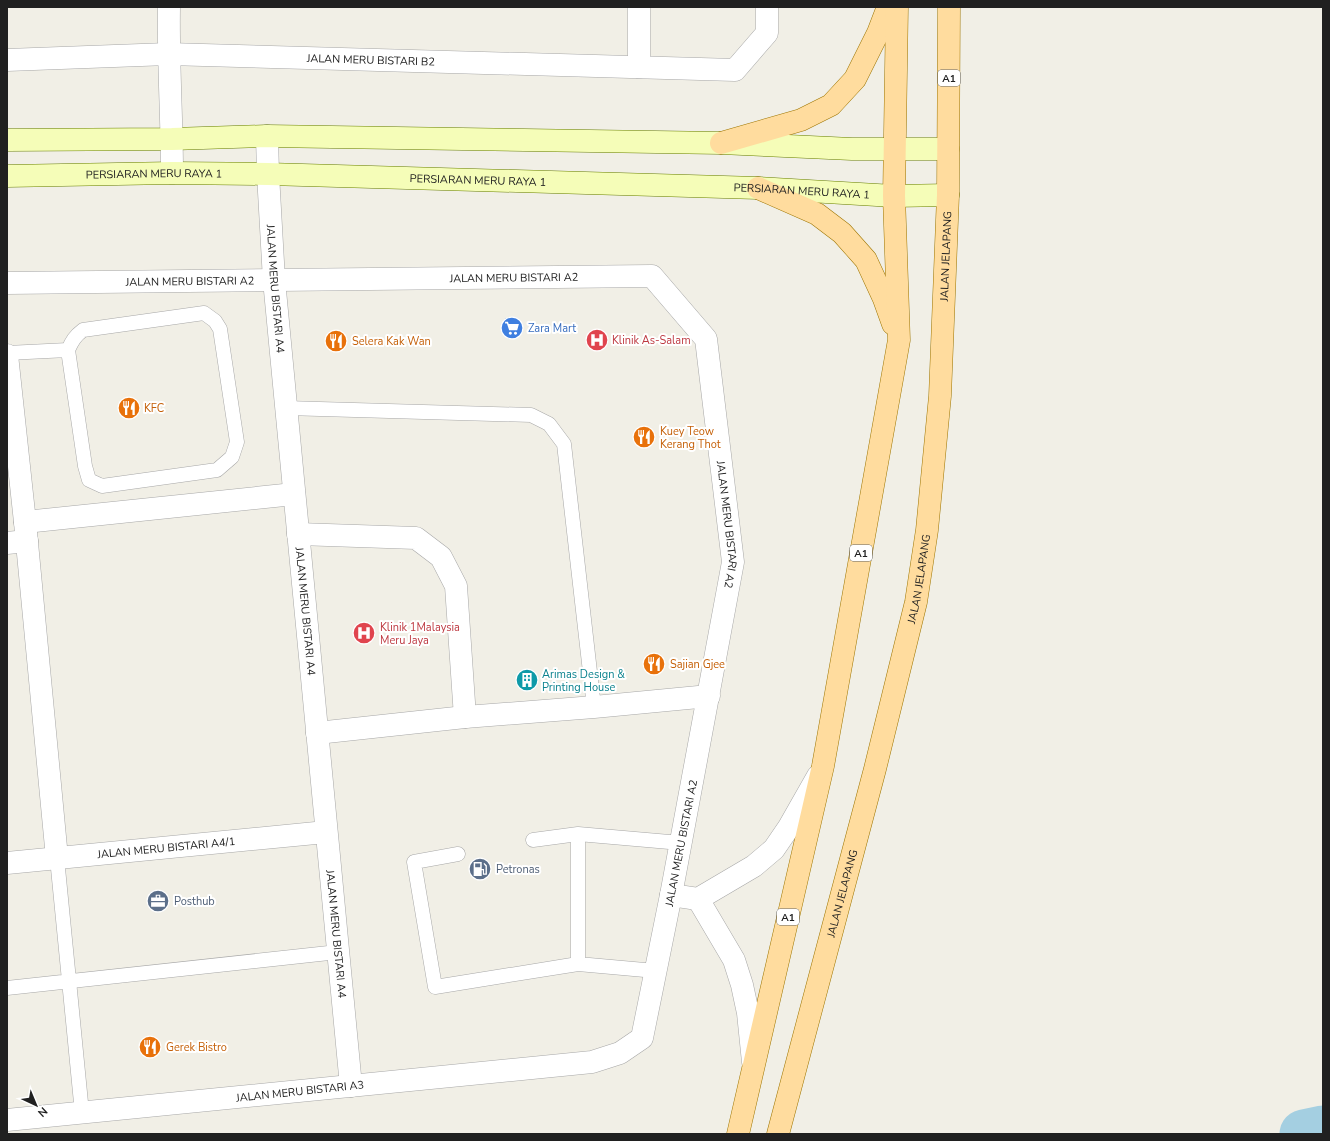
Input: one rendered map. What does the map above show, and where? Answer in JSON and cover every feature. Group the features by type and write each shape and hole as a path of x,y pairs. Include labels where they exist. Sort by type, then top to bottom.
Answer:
{"main road":[{"path":"721,143 801,120 831,105 855,79 878,33 888,7"},
{"name":"A1","path":"738,1134 823,766 899,340 894,196 896,148 897,7"},
{"name":"JALAN JELAPANG","path":"778,1134 875,769 916,602 927,530 940,396 948,195 949,7"},
{"path":"758,188 817,214 842,233 866,260 884,300 899,340"}],"street":[{"path":"168,7 172,173"},
{"path":"638,7 639,68"},
{"name":"JALAN MERU BISTARI B2","path":"7,60 168,54 735,70 768,33 767,7"},
{"path":"7,140 172,139 267,136 721,143 852,149 948,149"},
{"name":"JALAN MERU BISTARI A4","path":"267,136 274,280 351,1086"},
{"name":"PERSIARAN MERU RAYA 1","path":"7,176 172,173 268,174 758,188 894,196 948,195"},
{"name":"JALAN MERU BISTARI A2","path":"7,283 652,276 706,339 733,562 681,843 642,1038 620,1053 592,1062"},
{"path":"7,354 20,535 57,858"},
{"path":"20,535 294,494"},
{"path":"298,534 416,538 441,558 456,586 465,717"},
{"path":"317,733 465,717 709,696"},
{"path":"671,895 698,899 754,866 774,849 789,827 823,766"},
{"name":"JALAN MERU BISTARI A4/1","path":"7,863 326,832"},
{"path":"698,899 734,960 742,985 748,1013 753,1067"},
{"name":"JALAN MERU BISTARI A3","path":"7,1120 592,1062"}],"lane":[{"path":"204,313 215,321 220,329 237,442 232,457 217,470 102,486 89,480 68,350 76,335 83,330 204,313"},
{"path":"7,354 68,350"},
{"path":"286,408 531,416 549,424 564,444 594,707"},
{"path":"578,834 578,964"},
{"path":"533,840 578,834 681,843"},
{"path":"458,854 414,862 436,987 578,964 656,971"},
{"path":"57,858 82,1113"},
{"path":"7,988 338,952"}],"waterway":[{"path":"1304,1134 1323,1130"}],"place":[{"name":"Zara Mart","path":"512,328"},
{"name":"Klinik As-Salam","path":"597,340"},
{"name":"Selera Kak Wan","path":"336,341"},
{"name":"KFC","path":"129,408"},
{"name":"Kuey Teow Kerang Thot","path":"644,437"},
{"name":"Klinik 1Malaysia Meru Jaya","path":"364,633"},
{"name":"Sajian Gjee","path":"654,664"},
{"name":"Arimas Design & Printing House","path":"527,680"},
{"name":"Petronas","path":"480,869"},
{"name":"Posthub","path":"158,901"},
{"name":"Gerek Bistro","path":"150,1047"}]}
